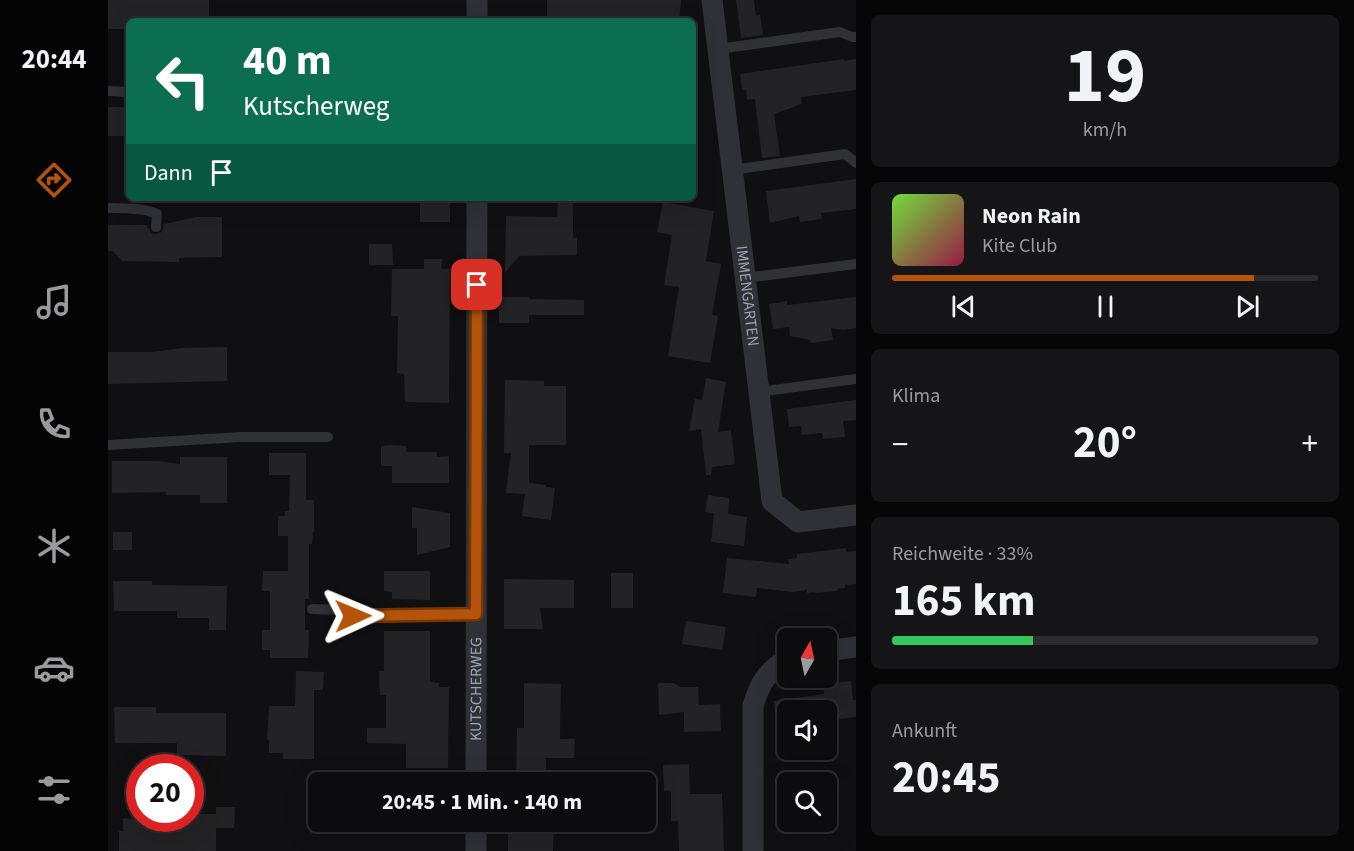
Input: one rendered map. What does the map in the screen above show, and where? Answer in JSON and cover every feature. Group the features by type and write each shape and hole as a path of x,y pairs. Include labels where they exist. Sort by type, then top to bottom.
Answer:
{"street":[{"path":"477,0 477,18"},
{"name":"IMMENGARTEN","path":"712,0 772,501 798,522 856,515"},
{"name":"KUTSCHERWEG","path":"476,772 477,201"},
{"path":"837,650 856,647"},
{"path":"753,851 753,706 758,688 765,676 777,665"},
{"path":"476,832 476,851"}],"lane":[{"path":"718,49 840,32 856,37"},
{"path":"108,91 126,92"},
{"path":"732,170 845,154 856,163"},
{"path":"108,208 153,211 157,214 156,227"},
{"path":"745,278 856,264"},
{"path":"758,392 856,379"},
{"path":"108,445 242,436 328,437"},
{"path":"312,609 343,610 353,616 476,614"}],"building":[{"path":"108,0 209,0 209,18 126,18 126,29 108,29"},
{"path":"547,0 681,0 679,18 547,16"},
{"path":"736,0 754,0 756,16 760,15 763,35 741,38"},
{"path":"844,59 844,61 856,59 856,90 801,97 802,104 774,114 780,156 762,158 755,99 747,100 746,90 742,90 740,74"},
{"path":"108,107 126,107 126,136 108,136"},
{"path":"856,179 856,209 821,213 822,219 800,222 799,216 770,223 766,191"},
{"path":"420,201 450,201 450,222 420,222"},
{"path":"558,201 573,201 573,238 577,238 577,255 519,256 505,273 506,216 557,217"},
{"path":"663,202 714,211 706,261 721,264 712,315 718,316 710,363 668,356 679,287 664,285 672,235 657,232"},
{"path":"196,217 222,217 222,257 179,258 179,262 122,261 113,251 108,251 108,225 147,225 151,233 156,234 162,232 164,224"},
{"path":"369,244 392,244 393,265 369,265"},
{"path":"424,259 442,259 441,269 450,269 449,403 405,402 404,374 397,373 398,316 391,316 392,269 424,269"},
{"path":"499,297 584,300 584,315 529,315 529,323 499,323"},
{"path":"856,297 856,328 843,330 831,328 833,340 811,343 810,340 790,336 789,327 773,329 769,304 787,301 787,305"},
{"path":"227,347 227,381 108,384 108,352 153,352 181,348"},
{"path":"706,378 726,382 718,432 731,430 735,464 712,467 711,475 706,475 701,429 689,431 695,399 702,400"},
{"path":"505,380 544,381 544,386 566,386 566,445 529,445 529,483 555,488 551,520 522,516 525,494 506,493 511,453 504,453"},
{"path":"856,400 856,420 843,421 845,437 823,439 822,433 802,435 801,426 789,427 787,409"},
{"path":"381,446 406,446 406,452 437,452 437,457 449,456 449,483 392,483 392,466 381,466"},
{"path":"269,453 306,453 306,500 314,500 314,532 312,544 309,544 309,599 305,599 305,630 309,630 308,658 270,658 270,650 262,650 262,630 270,630 270,591 262,591 263,571 288,571 288,536 278,536 278,516 285,516 285,511 289,511 290,475 269,475"},
{"path":"180,457 227,457 227,503 200,503 200,495 166,495 166,492 112,493 112,461 158,461 180,464"},
{"path":"708,495 729,498 728,514 747,517 744,546 711,542 714,513 705,512"},
{"path":"412,507 450,513 450,547 417,555 417,528 412,528"},
{"path":"113,532 132,532 132,550 113,550"},
{"path":"846,548 846,552 856,551 856,584 845,585 845,588 837,589 837,591 807,593 807,590 792,592 757,588 756,597 723,593 727,558 789,564 788,559 797,558 797,554"},
{"path":"384,571 430,571 430,600 392,599 392,592 384,591"},
{"path":"611,573 633,573 633,608 611,608"},
{"path":"504,579 574,580 574,608 540,608 543,629 504,629"},
{"path":"113,581 152,581 152,585 227,586 226,630 209,630 209,618 177,618 177,611 114,611"},
{"path":"686,621 726,627 722,650 682,644"},
{"path":"384,631 430,631 430,682 439,683 439,687 449,687 448,768 406,768 406,744 367,743 367,728 386,728 386,695 380,695 379,671 384,671"},
{"path":"296,671 324,672 323,690 314,690 314,759 283,759 283,753 269,753 269,740 267,740 269,706 295,706"},
{"path":"851,681 853,700 856,700 856,717 837,719 837,700 781,700 824,694 823,688 837,688 837,682"},
{"path":"524,683 561,684 560,739 575,739 574,758 546,758 546,772 516,772 517,728 524,728"},
{"path":"658,683 698,687 699,705 720,704 721,731 684,732 684,712 659,715"},
{"path":"774,701 777,701 777,711 775,711"},
{"path":"114,707 156,707 156,713 226,713 226,756 177,754 177,743 115,743"},
{"path":"689,764 690,794 722,794 724,851 679,851 678,821 671,821 671,791 664,791 663,765"},
{"path":"216,807 235,807 234,828 216,828 216,851 119,851 119,831 123,831 123,818 126,818 126,832 204,832 204,814 216,814"},
{"path":"508,832 554,832 553,851 508,851"}],"route":[{"path":"353,616 476,614 477,285"}]}
